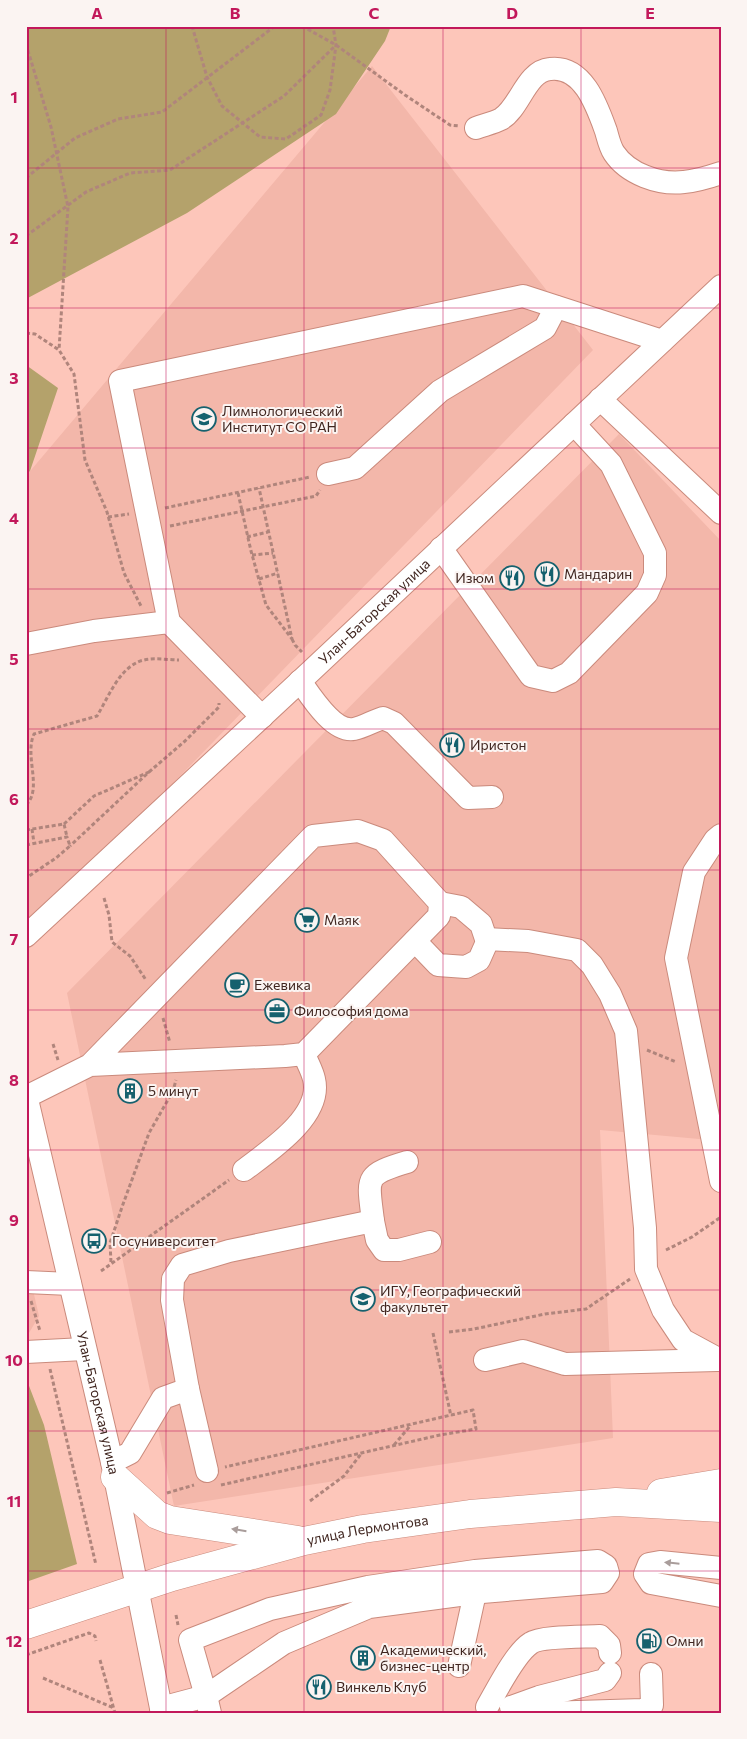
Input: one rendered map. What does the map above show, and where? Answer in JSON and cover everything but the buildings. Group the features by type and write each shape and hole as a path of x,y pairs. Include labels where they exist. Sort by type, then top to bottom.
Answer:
{"main road":[{"path":"113,1469 157,1514 170,1520 304,1541"},
{"path":"616,1502 721,1483"},
{"name":"улица Лермонтова","path":"26,1625 137,1588 304,1541 363,1529 470,1514 616,1502 721,1508"}],"street":[{"path":"476,128 501,119 513,108 524,89 543,70 566,70 575,75 590,93 613,152 627,167 638,174 663,181 683,182 721,173"},
{"name":"Улан-Баторская улица","path":"26,936 721,286"},
{"path":"262,717 169,622 120,381 522,296 662,341"},
{"path":"328,474 356,468 440,391 545,328 556,307"},
{"path":"600,399 721,513"},
{"path":"441,548 531,676 553,681 569,673 647,593 655,575 655,553 611,464 574,424"},
{"path":"26,644 94,631 169,622"},
{"path":"300,681 326,716 338,725 352,730 383,718 394,722 468,798 492,797"},
{"path":"26,1096 90,1065 313,836 358,831 383,840 440,903 461,907 482,924 487,942 479,960 466,967 438,965 414,940"},
{"path":"721,835 715,840 694,872 676,958 721,1181"},
{"path":"90,1065 304,1054 439,916 440,903"},
{"path":"486,939 528,941 577,950 592,965 610,994 626,1031 645,1228 646,1269 663,1310 683,1340 720,1360"},
{"path":"244,1170 281,1143 309,1112 314,1095 315,1080 304,1054"},
{"name":"Улан-Баторская улица","path":"26,1096 113,1469 162,1710"},
{"path":"407,1162 382,1169 372,1177 370,1188 376,1240 384,1250 399,1250 430,1242"},
{"path":"208,1476 188,1389 172,1300 173,1279 182,1265 229,1251 374,1221"},
{"path":"26,1282 70,1284"},
{"path":"36,1351 84,1349"},
{"path":"486,1360 523,1350 565,1364 720,1360"},
{"path":"113,1469 130,1453 163,1398 188,1389"},
{"path":"162,1710 208,1704 284,1643 369,1607 475,1593 602,1582 608,1573 606,1566 598,1561 475,1571 368,1587 270,1609 190,1640 208,1704"},
{"path":"721,1568 660,1562 649,1564 645,1574 651,1583 721,1596"},
{"path":"458,1666 475,1593"},
{"path":"600,1636 609,1645 610,1663 605,1680 539,1697 511,1707 486,1710 521,1651 532,1642 543,1639 600,1636"},
{"path":"511,1707 545,1713 643,1710 652,1705 651,1674"}],"path":[{"path":"192,26 207,77 222,106 260,137 286,139 321,115 330,90 336,45 333,26"},
{"path":"26,178 75,138 118,120 162,112 274,26"},
{"path":"302,26 336,45 450,125 476,128"},
{"path":"26,44 51,127 68,205 59,350"},
{"path":"26,236 86,192 130,173 170,170 284,96 336,45"},
{"path":"26,333 35,334 59,350 74,374 85,460 106,512 124,573 143,610 169,622"},
{"path":"148,521 238,493 328,474"},
{"path":"148,521 241,511 316,496 328,474"},
{"path":"259,488 294,645"},
{"path":"238,493 266,605 292,639"},
{"path":"248,537 268,532"},
{"path":"252,555 273,553"},
{"path":"259,579 278,573"},
{"path":"26,805 30,802 34,787 30,744 34,734 97,716 120,677 137,662 180,660 186,656"},
{"path":"26,878 70,846 185,741 218,707 220,700"},
{"path":"26,830 64,824 94,796 149,772"},
{"path":"64,824 70,846"},
{"path":"32,829 34,843"},
{"path":"26,845 66,837"},
{"path":"104,898 109,915 112,942 130,956 143,973 156,998 178,1074 173,1091 149,1133 122,1207 110,1243 112,1262"},
{"path":"626,1031 637,1044 699,1074"},
{"path":"53,1044 58,1060"},
{"path":"101,1271 244,1170"},
{"path":"449,1332 474,1329 545,1314 586,1309 626,1283 646,1263 668,1248 692,1237 721,1216"},
{"path":"26,1282 36,1351 96,1565"},
{"path":"433,1333 450,1416"},
{"path":"161,1495 208,1476 473,1410 476,1429 394,1445 217,1486 208,1476"},
{"path":"394,1445 412,1425"},
{"path":"310,1501 344,1476 361,1453"},
{"path":"26,1654 89,1633 95,1636 96,1641"},
{"path":"100,1660 115,1713"},
{"path":"43,1678 114,1708"}],"shaded area":[{"path":"26,26 391,26 385,41 336,114 187,213 26,299"},
{"path":"372,66 593,350 26,935 26,476"},
{"path":"26,365 58,388 30,471 26,475"},
{"path":"619,434 721,541 721,1141 600,1130 613,1438 174,1506 67,993"},
{"path":"26,1260 39,1316 26,1338"},
{"path":"26,1378 44,1425 77,1564 26,1582"}],"place":[{"name":"Лимнологический Институт СО РАН","path":"204,419"},
{"name":"Мандарин","path":"547,574"},
{"name":"Изюм","path":"512,578"},
{"name":"Иристон","path":"452,745"},
{"name":"Маяк","path":"307,920"},
{"name":"Ежевика","path":"237,985"},
{"name":"Философия дома","path":"277,1011"},
{"name":"5 минут","path":"130,1091"},
{"name":"Госуниверситет","path":"94,1241"},
{"name":"ИГУ, Географический факультет","path":"363,1299"},
{"name":"Омни","path":"649,1641"},
{"name":"Академический, бизнес-центр","path":"363,1658"},
{"name":"Винкель Клуб","path":"319,1687"}]}
